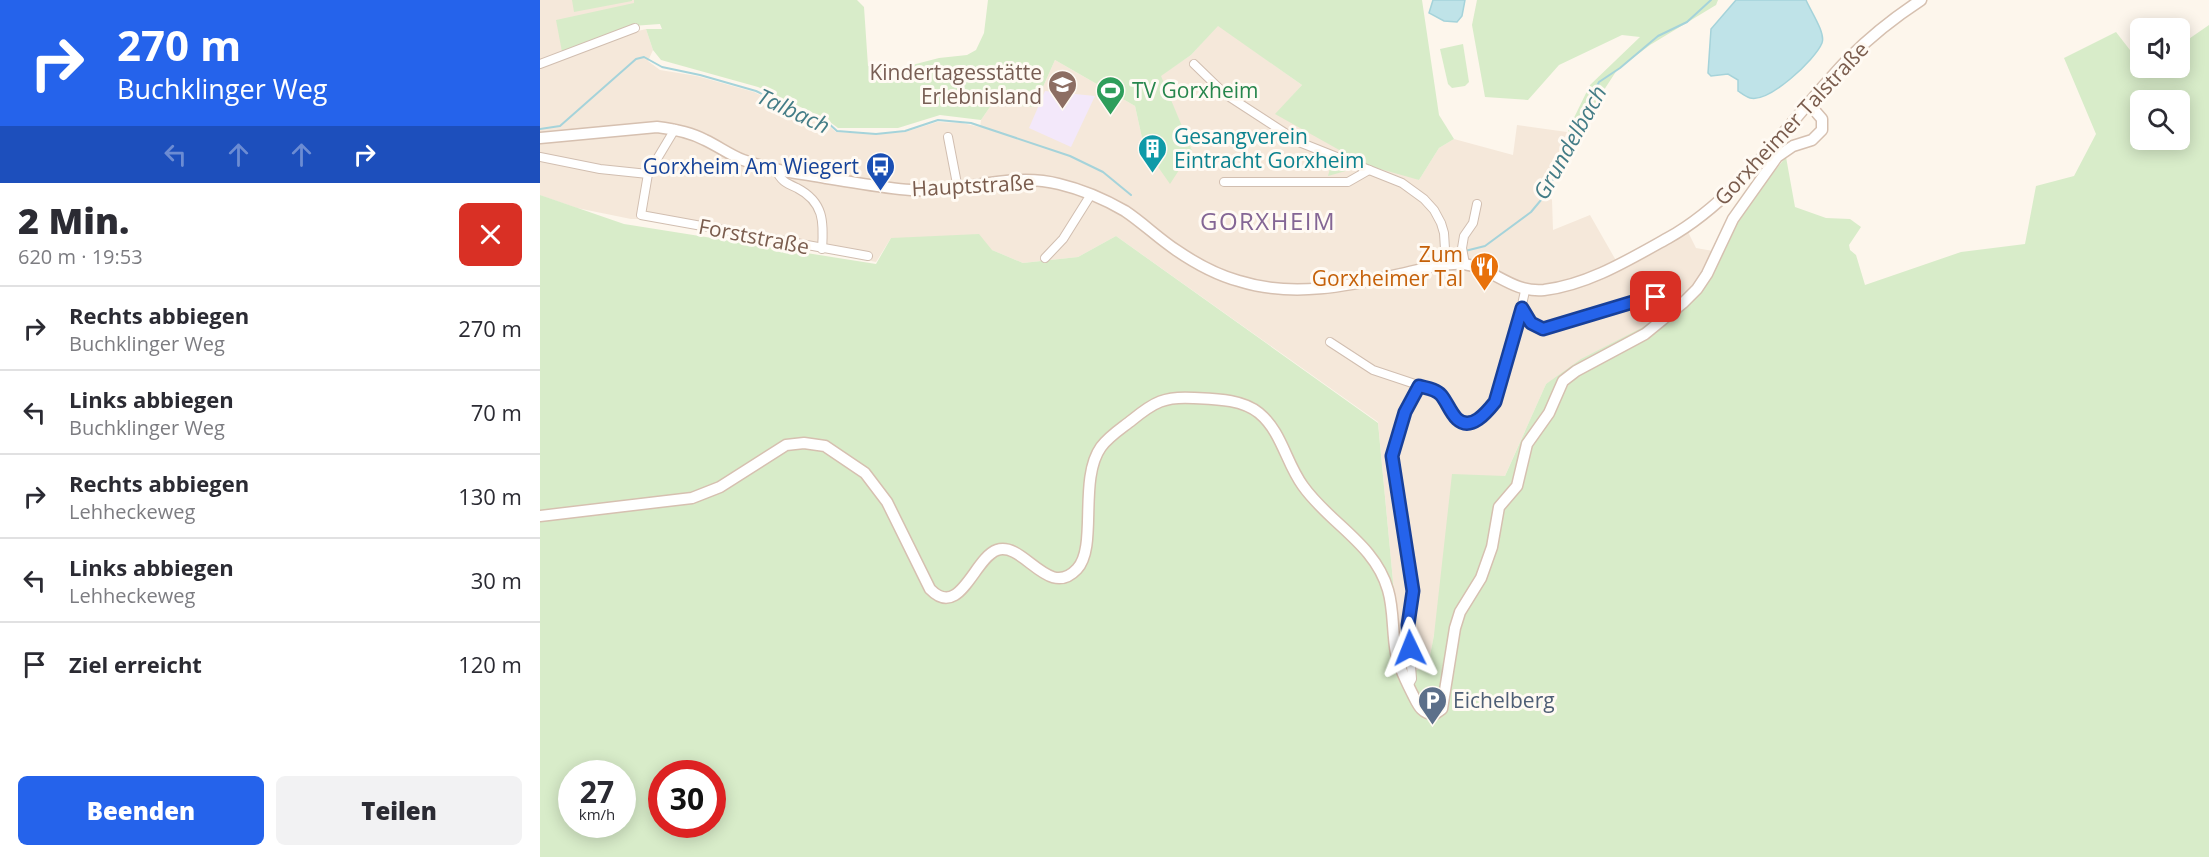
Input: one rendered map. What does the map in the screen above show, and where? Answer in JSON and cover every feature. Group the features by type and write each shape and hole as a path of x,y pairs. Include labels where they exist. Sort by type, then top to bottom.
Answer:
{"street":[{"name":"Gorxheimer Talstraße","path":"1525,291 1557,287 1585,279 1673,236 1694,222 1734,188 1849,58 1872,37 1921,0"},
{"path":"540,64 635,28"},
{"path":"1194,64 1225,94 1299,142 1402,183 1424,199 1434,210 1444,233 1446,265"},
{"path":"540,516 692,498 720,487 786,445 804,442 825,446 865,473 886,502 930,588 936,595 952,596 960,592 983,562 998,550 1014,552 1048,576 1058,578 1072,574 1082,564 1085,555 1090,472 1102,446 1145,409 1160,400 1179,397 1247,405 1259,412 1268,422 1285,449 1303,486 1317,503 1362,545 1378,565 1389,593 1396,653 1408,687 1425,713 1435,714 1442,709 1455,628 1461,612 1481,578 1492,548 1499,507 1517,486 1520,480 1523,453 1549,413 1563,381 1576,370 1645,334 1697,289 1712,266 1732,219 1770,165 1786,150 1812,140 1822,130 1822,119 1809,104"},
{"name":"Hauptstraße","path":"540,138 649,128 675,129 702,138 741,159 776,170 912,190 958,189 1006,180 1035,180 1059,184 1124,211 1175,250 1202,266 1238,281 1264,287 1302,290 1347,286 1446,265 1464,256 1484,271 1525,291"},
{"path":"540,157 600,169 648,174 675,129"},
{"path":"948,137 958,189"},
{"path":"776,170 782,181 806,194 820,212 824,223 822,249"},
{"path":"1224,182 1348,182 1369,170"},
{"name":"Forststraße","path":"648,174 641,215 868,256"},
{"path":"1046,258 1063,239 1090,196"},
{"path":"1464,256 1464,236 1473,223 1477,204"},
{"path":"1522,308 1534,326 1546,329 1656,297 1674,288"},
{"path":"1330,342 1373,370 1438,393 1458,420 1468,423 1481,418 1495,402 1525,291"},
{"path":"1408,687 1412,679 1408,625 1413,591 1392,456 1405,412 1419,386"}],"shaded area":[{"path":"540,0 634,0 634,32 646,29 653,50 648,61 660,70 697,76 754,92 814,121 827,124 836,132 876,134 905,132 937,122 962,123 980,127 981,120 992,104 1034,107 1055,60 1135,106 1144,147 1192,150 1160,76 1191,55 1218,25 1302,85 1276,114 1419,180 1439,148 1454,139 1513,155 1517,125 1567,132 1544,190 1552,200 1553,230 1590,215 1618,264 1686,228 1696,248 1713,251 1696,284 1651,323 1546,384 1434,635 1428,666 1405,675 1398,634 1378,422 1116,236 1078,257 1023,263 992,250 891,238 876,262 665,219 631,219 577,208 540,195"},
{"name":"Kindertagesstätte Erlebnisland","path":"1045,91 1095,96 1071,147 1029,128"}],"green space":[{"path":"572,0 632,0 632,1 574,12"},
{"path":"634,0 857,0 864,7 868,66 889,71 939,58 967,55 976,50 984,33 988,0 1422,0 1439,115 1454,139 1439,148 1419,180 1366,165 1275,114 1302,85 1218,26 1191,55 1161,76 1192,150 1170,184 1144,147 1135,106 1055,60 1034,107 992,104 981,120 940,115 898,128 838,128 826,119 758,87 661,60 653,50 646,29 662,29 660,24 632,26 562,52 556,20 634,3"},
{"path":"1477,0 1718,0 1716,5 1650,45 1617,70 1572,139 1568,130 1590,85 1640,37 1622,35 1559,65 1528,100 1485,97 1472,25"},
{"path":"2209,25 2209,857 540,857 540,195 624,224 876,264 891,238 979,234 992,250 1023,263 1078,257 1116,236 1378,423 1398,634 1406,674 1428,666 1434,635 1452,474 1505,476 1546,384 1581,359 1651,323 1696,284 1737,217 1786,157 1795,207 1826,218 1850,219 1861,227 1849,245 1850,250 1856,255 1865,285 1961,252 2025,244 2036,186 2074,176 2096,134 2064,58 2116,32 2130,50 2130,78 2190,78 2190,38"},
{"path":"1463,44 1469,82 1465,86 1452,88 1448,84 1440,49"},
{"path":"1333,157 1352,166 1353,169 1328,176"}],"water":[{"path":"1433,0 1465,0 1462,16 1457,22 1444,21 1429,13"},
{"path":"1736,0 1806,0 1822,33 1823,39 1818,50 1801,69 1779,87 1758,98 1750,98 1738,91 1738,80 1728,74 1711,76 1708,73 1711,29"}],"waterway":[{"name":"Grundelbach","path":"1453,254 1485,246 1531,212 1541,200 1568,154 1571,136 1599,82 1620,68 1658,36 1687,22 1711,0"},
{"name":"Talbach","path":"540,129 560,126 636,59 644,57 662,67 756,91 816,120 828,123 837,131 876,134 905,131 938,120 971,123 1070,156 1103,172 1131,195"}],"place":[{"name":"Kindertagesstätte Erlebnisland","path":"1063,110"},
{"name":"TV Gorxheim","path":"1111,116"},
{"name":"Gesangverein Eintracht Gorxheim","path":"1153,174"},
{"name":"Gorxheim Am Wiegert","path":"880,192"},
{"name":"Zum Gorxheimer Tal","path":"1484,292"},
{"name":"Eichelberg","path":"1432,726"}],"district":[{"name":"GORXHEIM","path":"1268,220"}],"route":[{"path":"1410,648 1408,625 1413,591 1392,456 1405,412 1419,386 1436,391 1441,395 1458,420 1464,423 1472,422 1481,418 1495,402 1522,308 1531,323 1543,329 1656,297"}]}
